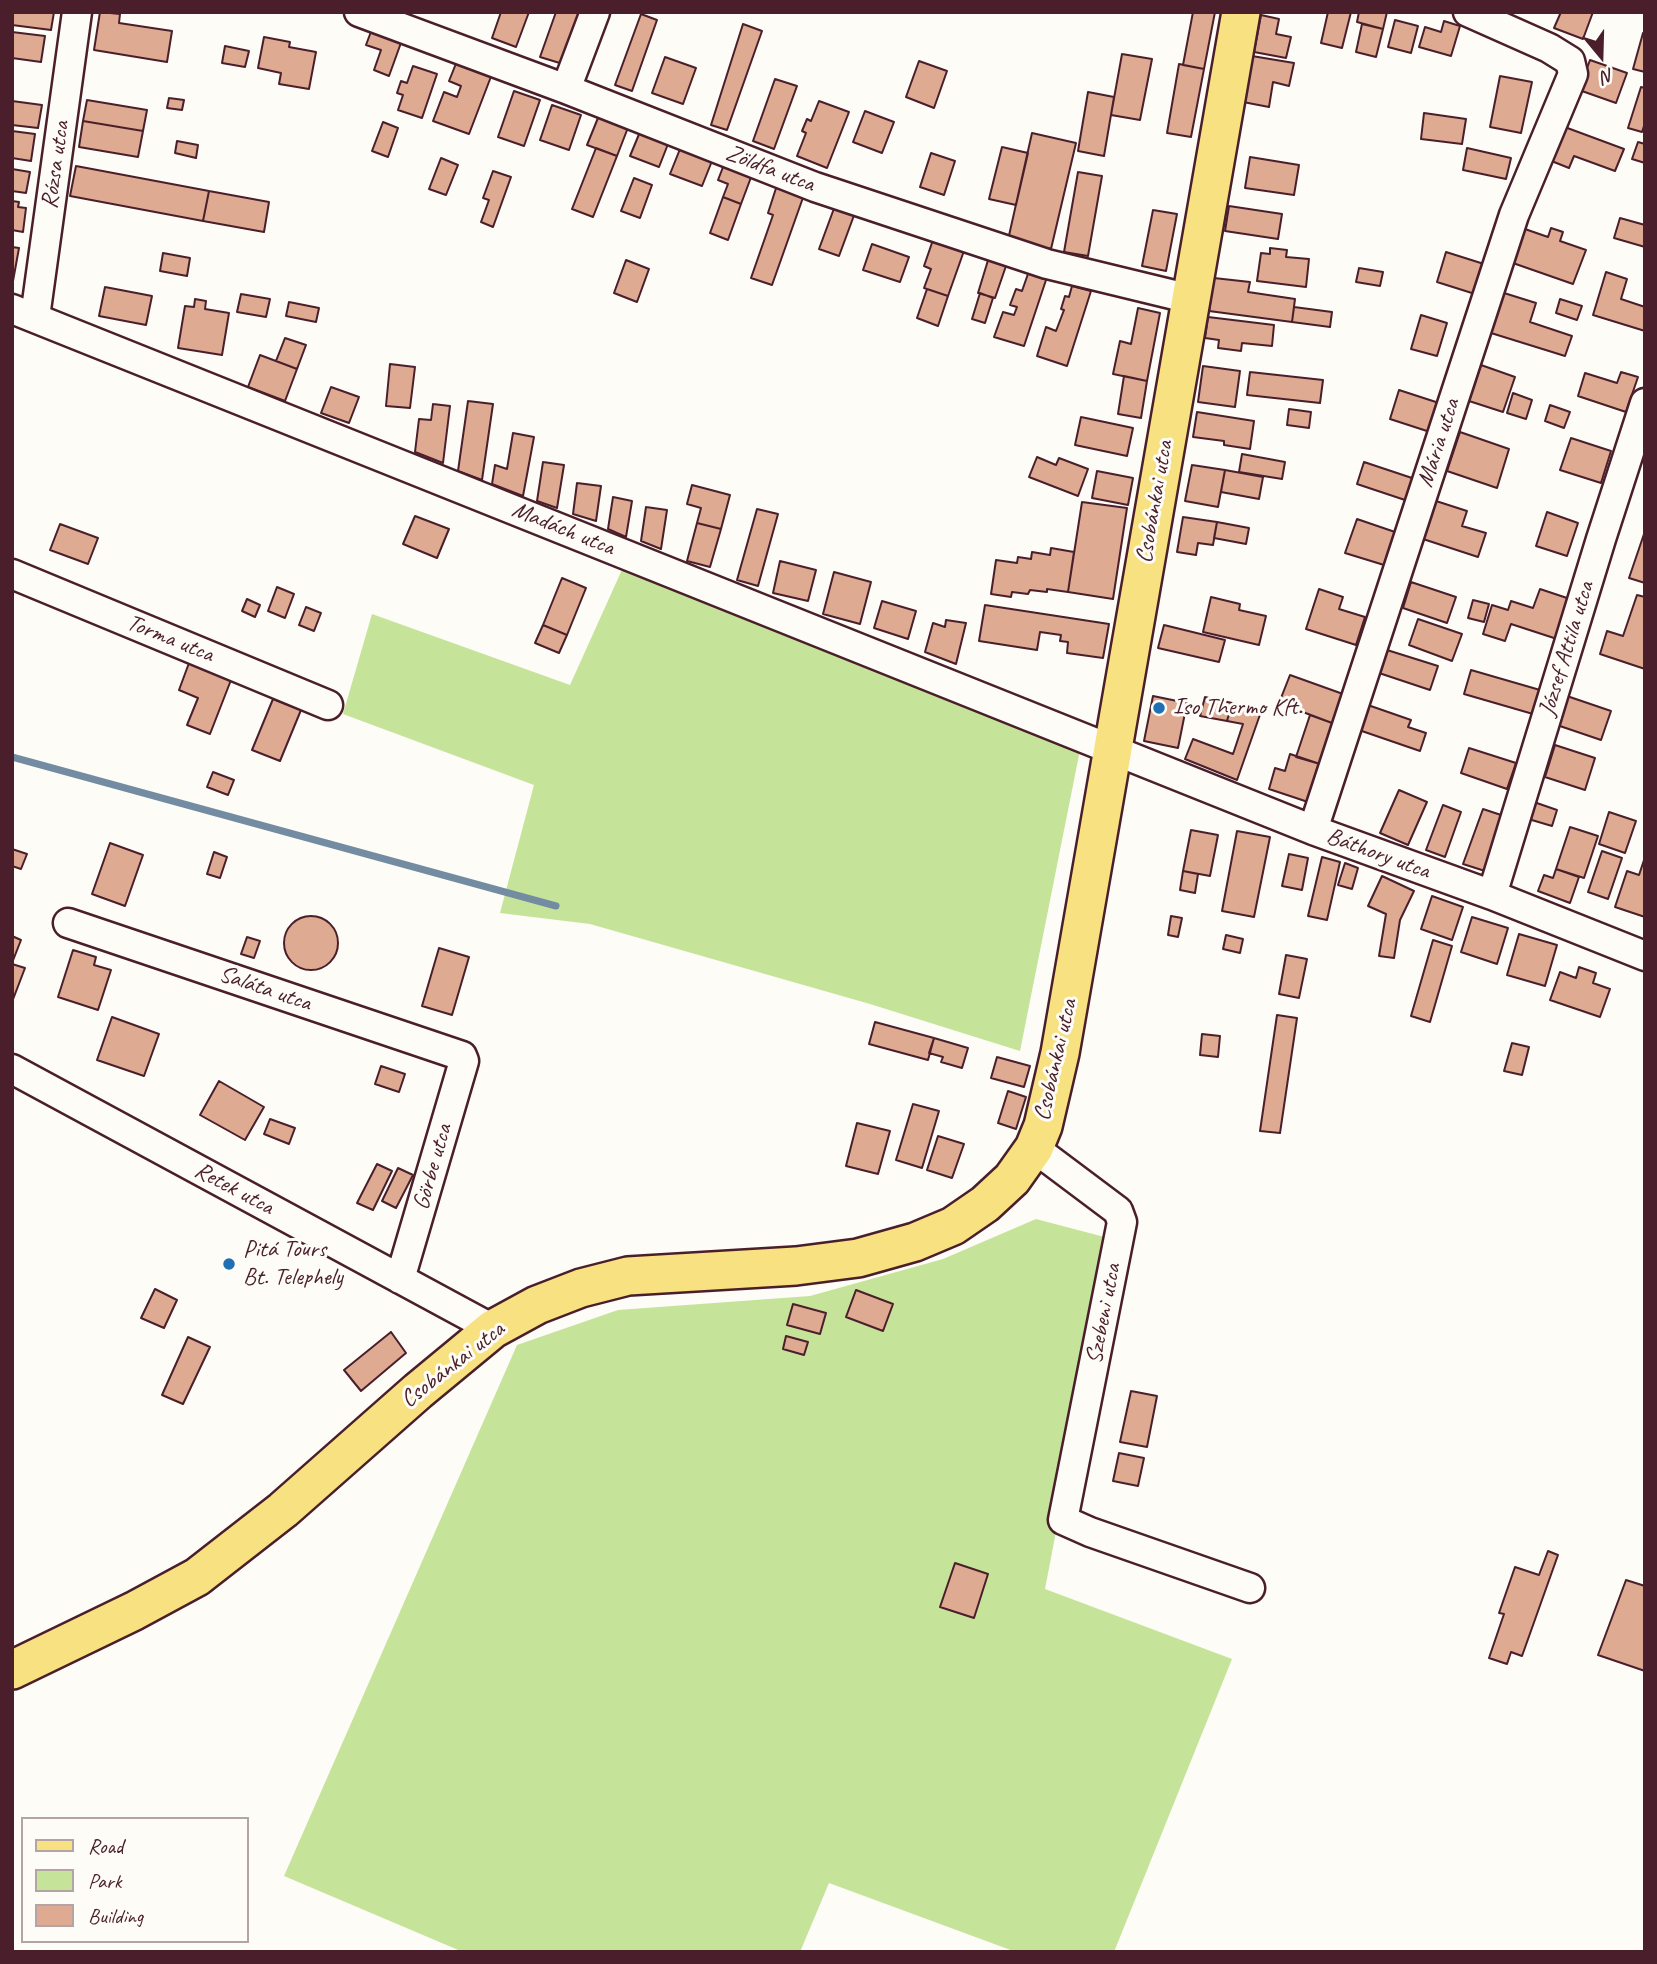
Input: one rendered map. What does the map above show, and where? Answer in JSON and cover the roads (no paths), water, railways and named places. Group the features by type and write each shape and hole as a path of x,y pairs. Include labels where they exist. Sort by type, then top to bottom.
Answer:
{"main road":[{"name":"Csobánkai utca","path":"12,1670 197,1577 283,1510 418,1391 494,1329 537,1305 580,1288 628,1276 796,1266 858,1258 915,1242 953,1226 985,1204 1012,1179 1034,1148 1051,1100 1241,12"}],"street":[{"name":"Rózsa utca","path":"24,313 77,12"},
{"name":"Zöldfa utca","path":"359,12 566,89 815,187 1047,264 1191,299"},
{"path":"566,89 595,12"},
{"name":"Mária utca","path":"1313,830 1514,215 1573,74 1570,61 1549,48 1468,12"},
{"name":"Madách utca","path":"24,313 1113,749"},
{"name":"József Attila utca","path":"1492,895 1645,403"},
{"name":"Torma utca","path":"12,574 328,705"},
{"name":"Báthory utca","path":"1113,749 1313,830 1492,895 1645,956"},
{"name":"Saláta utca","path":"68,923 462,1056"},
{"name":"Görbe utca","path":"400,1279 464,1061 462,1056"},
{"name":"Retek utca","path":"12,1069 494,1329"},
{"name":"Szebeni utca","path":"1034,1148 1118,1211 1122,1222 1063,1520 1250,1588"}],"waterway":[{"path":"12,757 556,906"}],"place":[{"name":"Iso Thermo Kft.","path":"1159,708"},
{"name":"Pitá Tours Bt. Telephely","path":"229,1264"}]}
